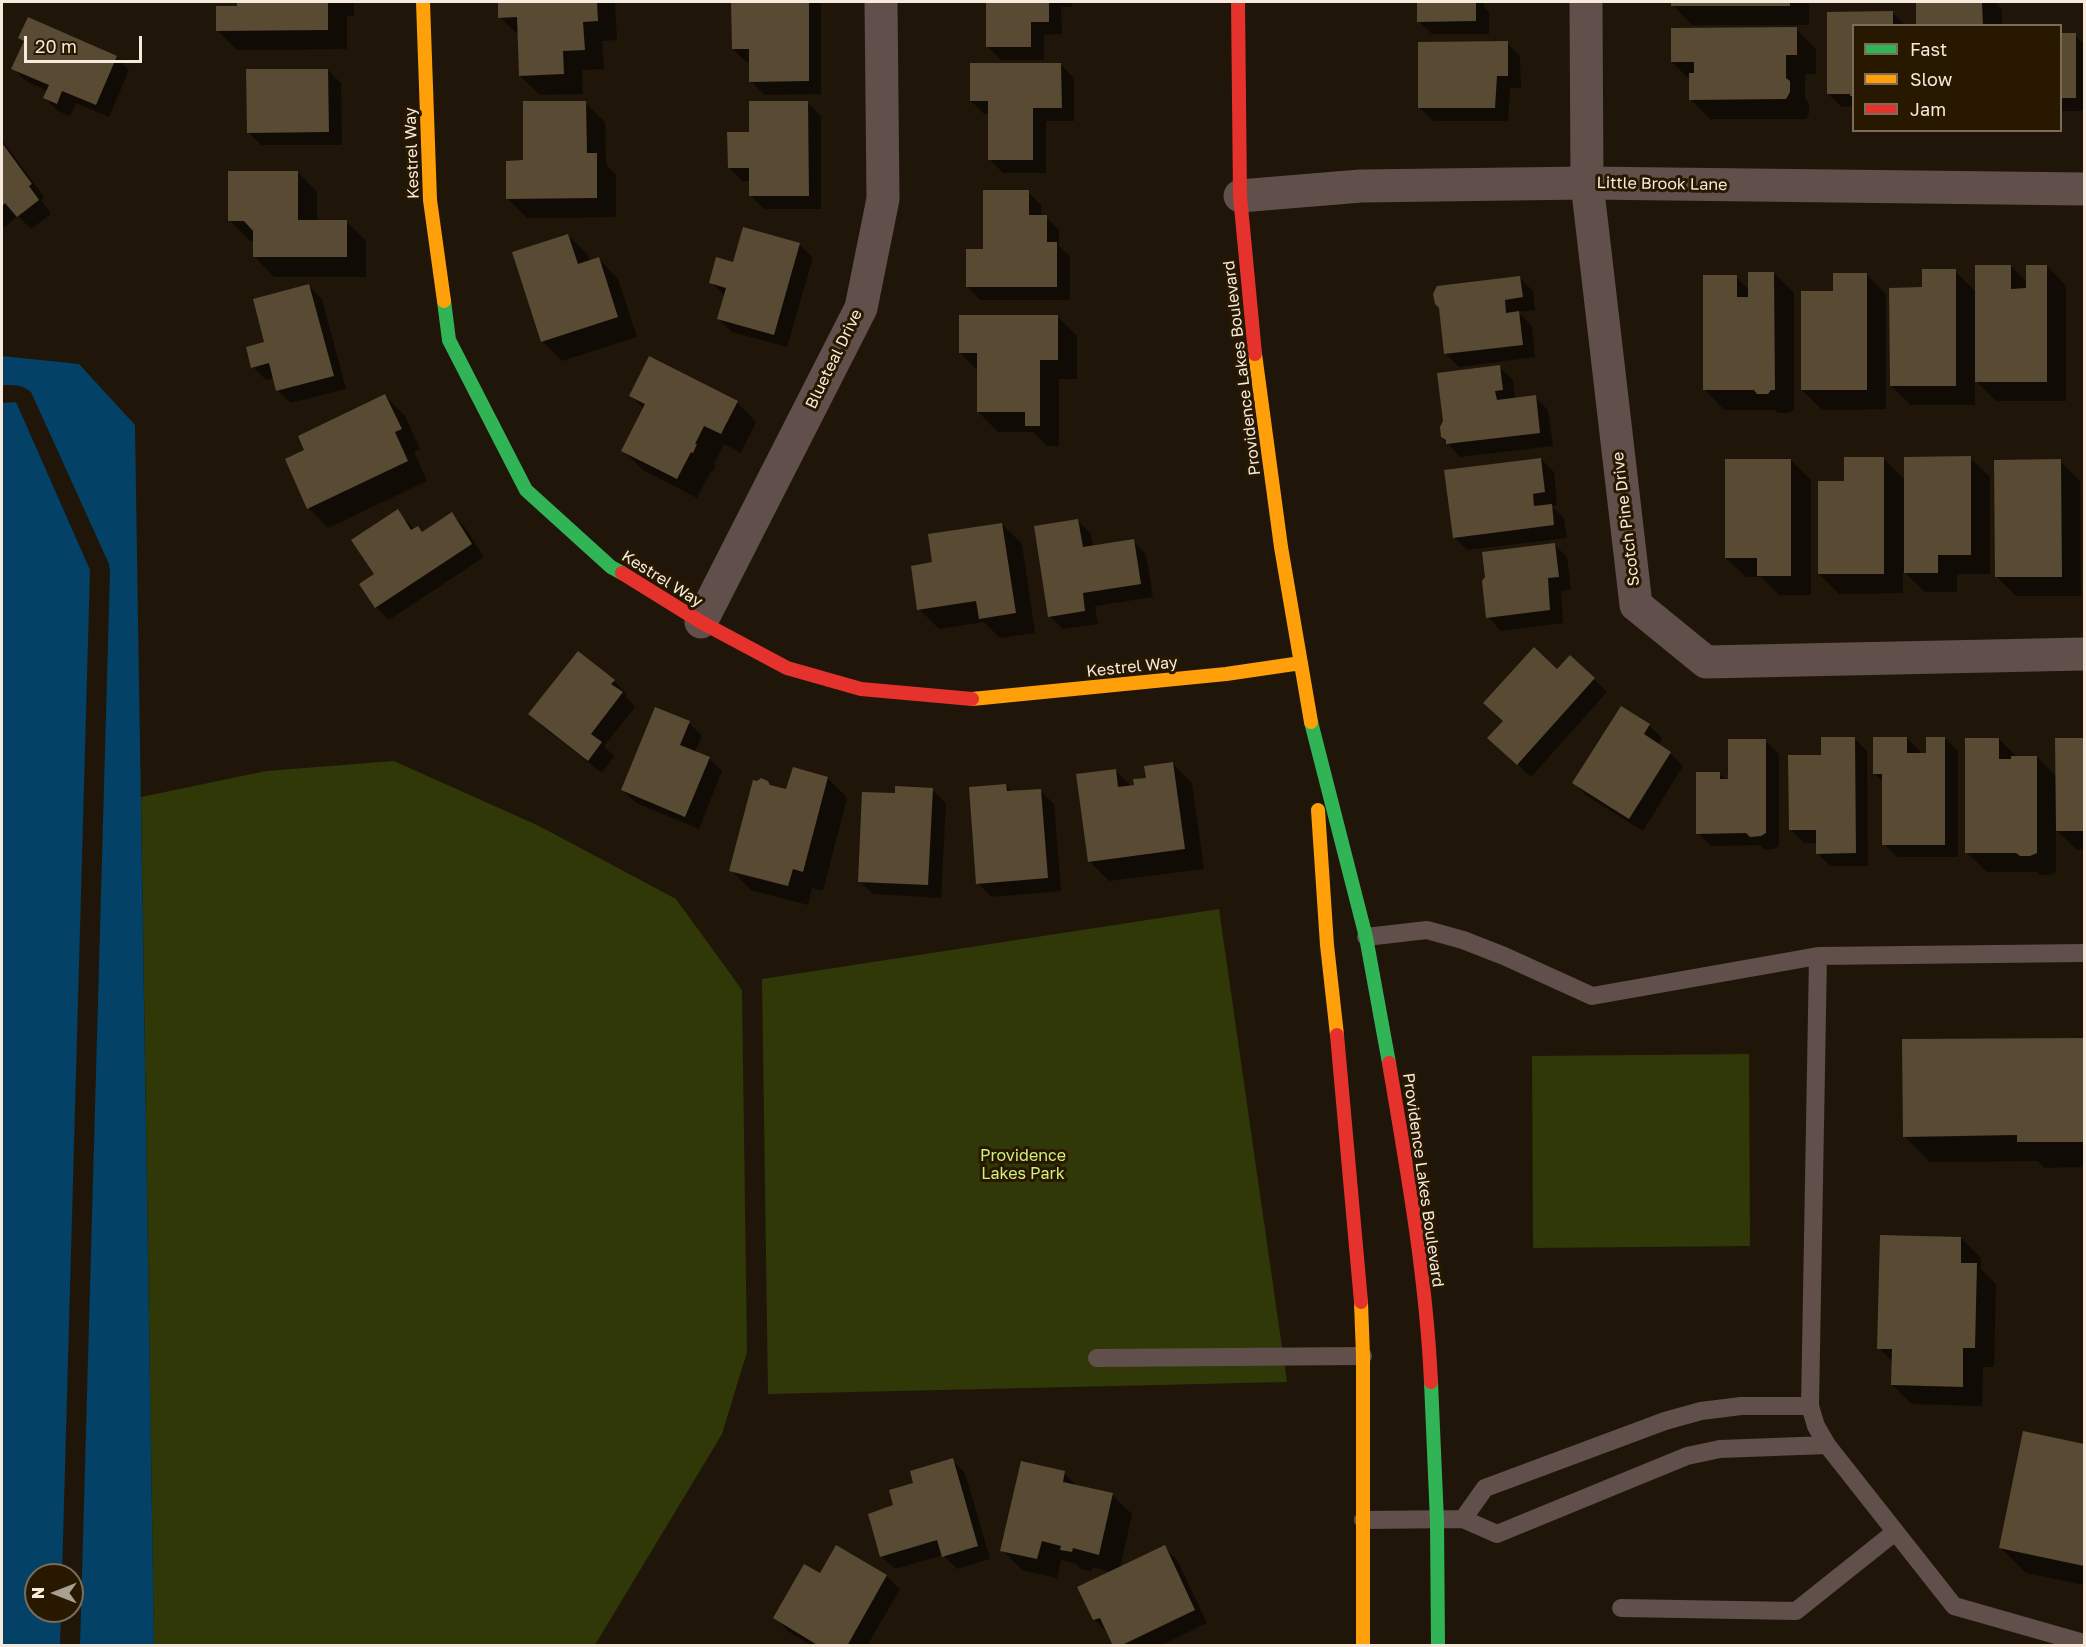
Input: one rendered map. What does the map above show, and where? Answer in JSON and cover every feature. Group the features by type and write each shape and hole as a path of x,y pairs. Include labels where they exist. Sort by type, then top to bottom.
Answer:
{"street":[{"name":"Kestrel Way","path":"423,2 430,201 449,340 526,490 611,567 701,622 787,668 861,689 967,699 1226,674 1301,663"},
{"name":"Blueteal Drive","path":"701,622 861,308 883,199 881,2"},
{"name":"Providence Lakes Boulevard","path":"1238,2 1240,196 1250,313 1264,430 1281,547 1312,728 1366,938 1415,1223 1429,1349 1437,1521 1438,1646"},
{"name":"Scotch Pine Drive","path":"1586,2 1587,183 1636,605 1706,662 2085,654"},
{"name":"Little Brook Lane","path":"1240,196 1361,186 1587,183 2085,189"},
{"name":"Providence Lakes Boulevard","path":"1312,728 1327,945 1355,1220 1363,1356 1363,1646"}],"lane":[{"path":"1366,938 1427,930 1494,952 1592,996 1818,956 2085,953"},
{"path":"1818,956 1810,1406 1816,1426 1827,1445 1954,1606 2085,1643"},
{"path":"1097,1358 1363,1356"},
{"path":"1463,1519 1485,1488 1665,1421 1701,1411 1740,1406 1810,1406"},
{"path":"1363,1520 1463,1519 1497,1534 1687,1456 1720,1449 1827,1445"},
{"path":"1621,1608 1796,1611 1895,1532"}],"green space":[{"path":"394,761 539,826 676,899 742,990 747,1352 722,1434 595,1645 154,1645 141,797 266,771"},
{"name":"Providence Lakes Park","path":"1219,909 1287,1382 768,1394 762,979"},
{"path":"1749,1054 1750,1246 1533,1248 1532,1056"}],"water":[{"path":"2,356 79,364 135,425 154,1645 80,1645 81,1623 84,1623 82,1563 110,571 109,564 31,392 21,386 2,385"},
{"path":"16,402 90,570 62,1563 24,1563 24,1623 61,1623 60,1646 2,1645 2,403"}],"building":[{"path":"237,2 328,2 328,30 216,31 216,6 237,6"},
{"path":"498,2 597,2 598,21 583,22 585,50 563,51 564,74 519,76 517,17 498,18"},
{"path":"731,2 809,2 809,81 749,82 749,49 732,49"},
{"path":"986,2 1049,2 1049,22 1031,22 1031,47 986,47"},
{"path":"1417,2 1476,2 1476,21 1417,22"},
{"path":"1671,2 1790,2 1790,6 1671,6"},
{"path":"1916,2 1982,2 1983,24 1916,24"},
{"path":"1893,11 1893,24 1852,24 1852,96 1850,94 1827,94 1827,12"},
{"path":"28,17 117,56 96,105 62,91 57,104 43,98 49,85 11,69 24,41 18,38"},
{"path":"1797,27 1797,55 1786,55 1786,78 1790,81 1790,92 1786,99 1689,100 1689,73 1694,73 1694,62 1671,62 1671,28"},
{"path":"2062,33 2076,33 2076,98 2062,98"},
{"path":"1508,41 1508,76 1497,76 1495,108 1418,108 1418,42"},
{"path":"970,63 1061,63 1062,108 1033,108 1033,160 988,160 988,101 970,101"},
{"path":"246,69 328,69 329,132 247,133"},
{"path":"523,101 586,101 587,153 597,153 597,198 506,199 506,161 523,160"},
{"path":"749,101 808,101 809,196 749,196 749,168 728,168 727,132 749,132"},
{"path":"2,143 32,184 29,186 39,200 17,217 5,203 2,206"},
{"path":"228,171 298,171 298,220 347,220 347,257 253,257 253,231 244,221 228,221"},
{"path":"983,190 1029,190 1029,215 1047,215 1047,242 1057,242 1057,287 966,287 966,249 983,249"},
{"path":"743,227 800,243 774,335 717,319 726,288 709,283 716,257 733,262"},
{"path":"568,234 578,264 599,257 618,317 541,342 512,252"},
{"path":"1975,265 2011,265 2011,289 2026,288 2026,265 2047,265 2047,382 1975,382"},
{"path":"1922,269 1956,269 1956,386 1890,386 1889,288 1922,287"},
{"path":"1748,272 1774,272 1775,390 1771,390 1768,394 1757,394 1754,390 1703,390 1703,275 1737,275 1737,297 1748,297"},
{"path":"1833,273 1867,273 1867,390 1801,390 1801,291 1833,291"},
{"path":"1520,276 1523,297 1505,300 1506,313 1519,311 1523,345 1444,354 1439,308 1435,304 1433,294 1437,286"},
{"path":"309,284 334,376 276,391 269,363 251,368 246,347 264,342 253,299"},
{"path":"959,315 1058,315 1058,360 1040,360 1040,426 1025,426 1025,412 977,412 977,353 959,353"},
{"path":"649,356 738,401 721,434 704,426 693,453 691,452 677,479 621,451 645,404 629,396"},
{"path":"1500,365 1503,390 1495,391 1497,400 1536,395 1540,433 1446,444 1446,440 1441,437 1440,427 1443,421 1437,373"},
{"path":"385,394 402,429 395,432 408,461 307,509 285,459 304,450 298,436"},
{"path":"1971,456 1971,555 1938,555 1938,573 1904,573 1904,457"},
{"path":"1844,457 1884,457 1884,574 1818,574 1818,481 1844,481"},
{"path":"1541,458 1545,492 1533,494 1534,506 1552,504 1554,525 1453,538 1444,470"},
{"path":"1725,459 1791,459 1791,576 1757,576 1757,558 1725,558"},
{"path":"2061,459 2062,577 1995,577 1994,460"},
{"path":"398,509 411,530 418,526 422,532 452,512 472,544 375,608 359,584 374,574 351,540"},
{"path":"1078,519 1083,547 1134,539 1141,584 1083,593 1085,611 1048,617 1034,526"},
{"path":"1002,523 1016,613 979,619 976,601 917,610 911,566 932,562 928,534"},
{"path":"1555,543 1559,577 1548,578 1550,610 1486,618 1482,552"},
{"path":"1534,647 1557,669 1570,655 1595,678 1517,765 1487,738 1503,721 1483,703"},
{"path":"578,651 615,680 611,684 623,692 591,734 602,742 588,761 528,714"},
{"path":"1621,706 1650,724 1644,734 1671,752 1629,819 1572,783"},
{"path":"655,707 690,721 680,745 710,757 685,817 621,790"},
{"path":"1821,737 1855,737 1856,853 1816,854 1816,830 1789,830 1788,755 1821,755"},
{"path":"1873,737 1907,737 1907,753 1926,753 1926,737 1945,737 1945,845 1882,845 1882,774 1873,774"},
{"path":"1965,738 1999,738 1999,759 2011,759 2011,756 2037,756 2037,853 2020,856 2016,853 1965,853"},
{"path":"2055,738 2084,738 2084,831 2056,831"},
{"path":"1728,739 1766,739 1766,833 1761,836 1750,837 1746,833 1696,834 1696,772 1720,772 1720,779 1728,779"},
{"path":"1173,762 1185,849 1088,862 1076,774 1116,769 1118,787 1134,785 1133,779 1146,778 1144,766"},
{"path":"793,767 828,777 803,872 793,869 788,886 729,871 753,780 757,781 761,778 768,781 770,785 786,789"},
{"path":"1006,784 1007,791 1041,789 1048,878 976,884 969,787"},
{"path":"895,786 933,788 928,885 858,882 862,792 895,793"},
{"path":"2084,1038 2084,1142 2017,1142 2017,1135 1903,1137 1902,1039"},
{"path":"1880,1235 1961,1237 1961,1263 1977,1263 1975,1348 1963,1348 1963,1387 1891,1385 1892,1349 1877,1349"},
{"path":"2023,1431 2084,1444 2084,1566 1999,1548"},
{"path":"953,1458 978,1546 942,1557 937,1540 880,1557 868,1514 893,1505 889,1490 913,1483 910,1471"},
{"path":"1021,1461 1065,1471 1063,1482 1113,1493 1099,1555 1073,1548 1072,1552 1060,1550 1061,1546 1042,1541 1037,1559 1000,1551"},
{"path":"836,1545 887,1575 847,1646 819,1646 773,1618 804,1564 820,1573"},
{"path":"1165,1545 1195,1610 1120,1646 1113,1646 1100,1618 1093,1620 1077,1587"}],"traffic: fast":[{"path":"444,301 449,340 526,490 611,567 622,573"},
{"path":"1311,722 1366,937 1389,1063"},
{"path":"1431,1382 1437,1521 1438,1646"}],"traffic: slow":[{"path":"423,2 430,200 444,301"},
{"path":"1255,354 1281,547 1311,722"},
{"path":"972,699 1226,674 1301,663"},
{"path":"1318,810 1327,945 1337,1035"},
{"path":"1361,1302 1363,1646"}],"traffic: jam":[{"path":"1238,2 1240,196 1255,354"},
{"path":"622,573 701,622 787,668 861,689 972,699"},
{"path":"1337,1035 1361,1302"},
{"path":"1389,1063 1420,1262 1431,1382"}]}
